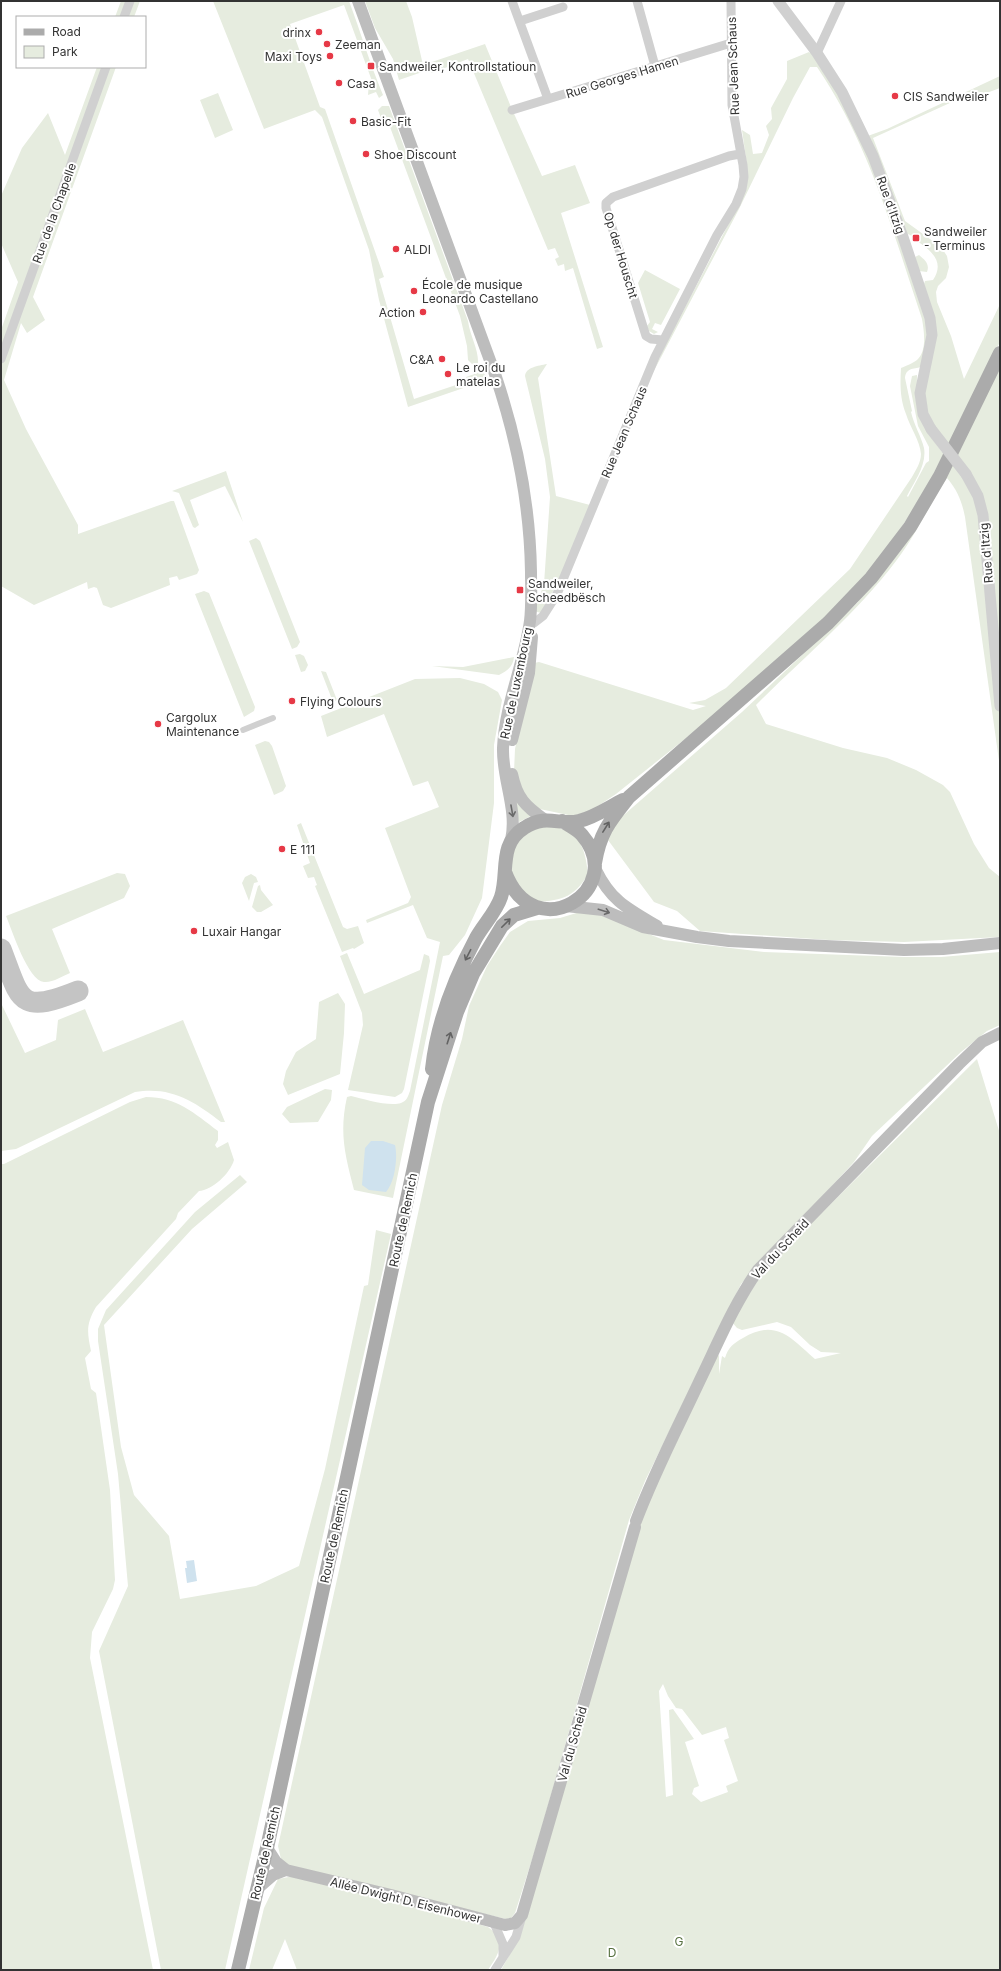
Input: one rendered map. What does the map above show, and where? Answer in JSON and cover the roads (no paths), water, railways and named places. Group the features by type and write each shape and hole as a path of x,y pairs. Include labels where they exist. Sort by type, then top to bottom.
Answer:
{"main road":[{"name":"Rue de Luxembourg","path":"358,1 488,355 510,419 520,462 527,504 530,551 530,620 532,630 530,668 526,690 514,729 510,759 515,787 520,799 531,810 545,820"},
{"path":"566,906 587,889 593,880 598,845 603,831 629,797 828,624 871,578 910,527 936,482 1000,353"},
{"name":"Rue de Luxembourg","path":"512,840 514,822 504,773 503,747 513,690 530,620"},
{"path":"510,759 508,741 518,699 516,692 513,690"},
{"path":"629,797 578,821 545,820 523,828 512,840 505,854 504,870 514,891 525,902 537,908 554,909 566,906 603,910 643,927 729,941 904,950 1000,945"},
{"path":"562,821 581,833 588,842 605,887 625,907 667,931"},
{"name":"Route de Remich","path":"238,1970 267,1848 428,1102 434,1056 450,991 477,936 499,902 504,887 504,870"},
{"name":"Route de Remich","path":"428,1102 457,1012 473,974 502,926 514,915 537,908"},
{"name":"Val du Scheid","path":"522,1915 636,1524 650,1484 745,1289 758,1270 959,1064 982,1042 1000,1033"},
{"path":"267,1848 276,1862 286,1870"},
{"path":"257,1889 273,1875 286,1870"},
{"name":"Allée Dwight D. Eisenhower","path":"286,1870 403,1898 494,1923 505,1925 515,1923 522,1915"}],"street":[{"path":"124,16 130,1"},
{"path":"512,1 548,99"},
{"path":"636,1 655,66"},
{"name":"Rue Jean Schaus","path":"530,620 534,623 539,620 557,594 663,340 717,235 736,190 739,177 740,154 732,105 731,1"},
{"name":"Rue d'Itzig","path":"778,1 817,54 842,92 871,151 930,318 932,335 920,393 923,414 931,429 966,474 978,496 983,515 1000,706"},
{"path":"817,54 841,1"},
{"path":"520,21 563,7"},
{"name":"Rue Georges Hamen","path":"512,110 731,43"},
{"name":"Rue de la Chapelle","path":"1,359 106,68"},
{"name":"Op der Houscht","path":"663,340 651,339 645,333 606,208 606,203 613,196 729,156 740,154"},
{"path":"243,730 273,718"},
{"name":"Val du Scheid","path":"495,1970 516,1937 522,1915"},
{"path":"494,1923 503,1944 503,1959"}],"water":[{"path":"371,1141 383,1141 395,1145 396,1156 394,1176 386,1192 369,1190 362,1185 365,1148"},
{"path":"194,1560 197,1581 187,1583 185,1568 187,1568 186,1561"}],"place":[{"name":"drinx","path":"319,32"},
{"name":"Zeeman","path":"327,44"},
{"name":"Maxi Toys","path":"330,56"},
{"name":"Sandweiler, Kontrollstatioun","path":"371,66"},
{"name":"Casa","path":"339,83"},
{"name":"CIS Sandweiler","path":"895,96"},
{"name":"Basic-Fit","path":"353,121"},
{"name":"Shoe Discount","path":"366,154"},
{"name":"Sandweiler - Terminus","path":"916,238"},
{"name":"ALDI","path":"396,249"},
{"name":"École de musique Leonardo Castellano","path":"414,291"},
{"name":"Action","path":"423,312"},
{"name":"C&A","path":"442,359"},
{"name":"Le roi du matelas","path":"448,374"},
{"name":"Sandweiler, Scheedbësch","path":"520,590"},
{"name":"Flying Colours","path":"292,701"},
{"name":"Cargolux Maintenance","path":"158,724"},
{"name":"E 111","path":"282,849"},
{"name":"Luxair Hangar","path":"194,931"}],"park label":[{"name":"G","path":"679,1941"},
{"name":"D","path":"612,1952"}]}
